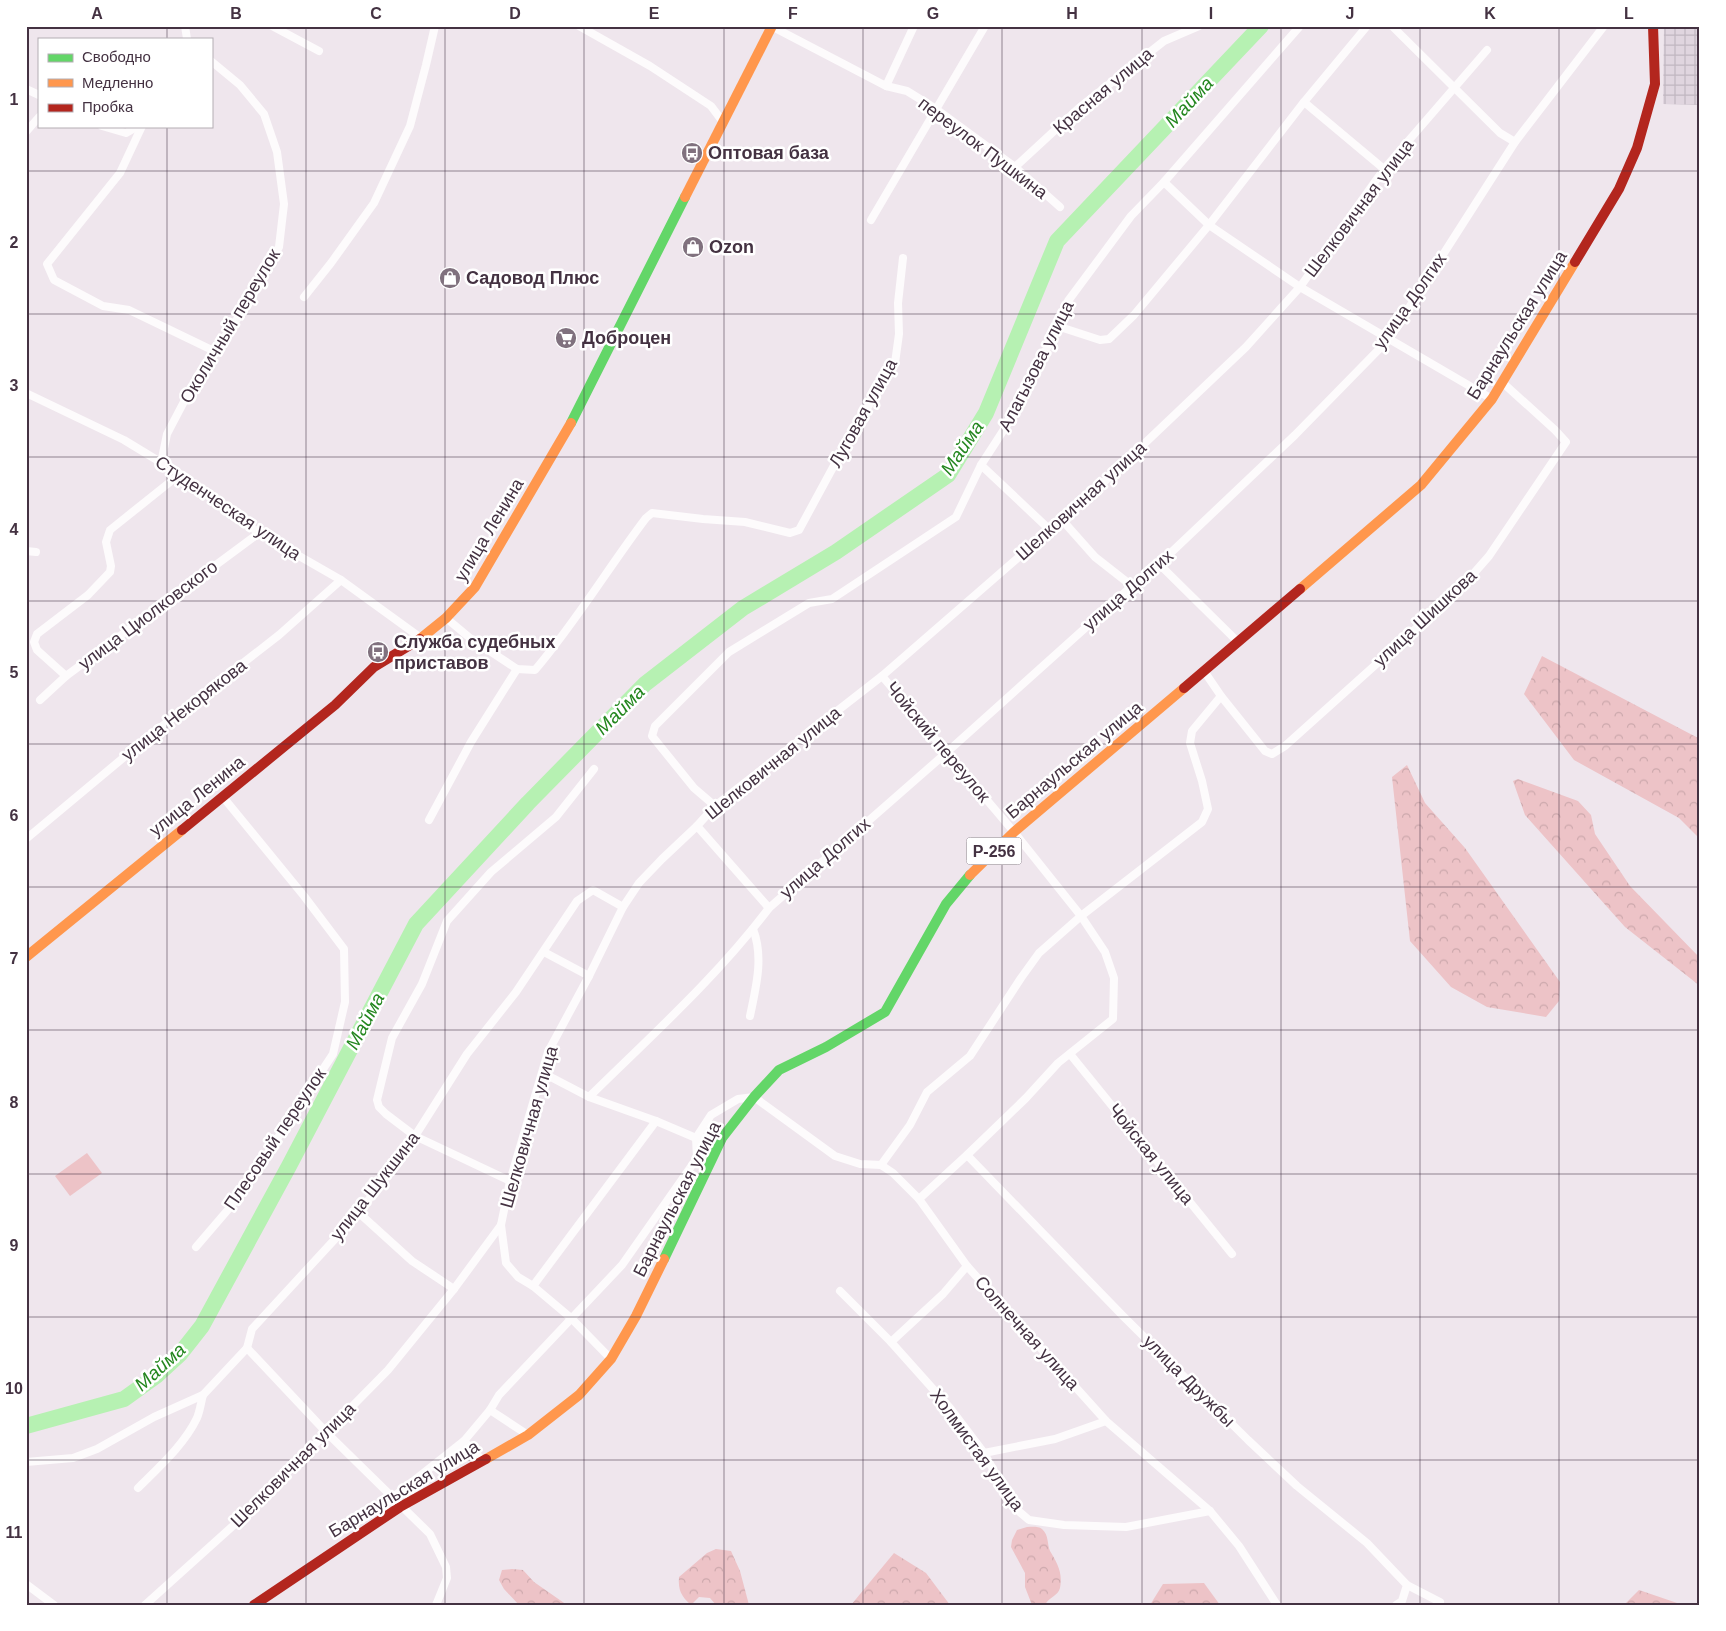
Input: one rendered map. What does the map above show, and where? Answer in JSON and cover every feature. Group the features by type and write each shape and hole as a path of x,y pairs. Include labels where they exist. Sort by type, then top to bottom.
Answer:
{"main road":[{"name":"улица Ленина","path":"26,957 335,704 374,667 421,638 446,618 475,587 565,434 771,26"},
{"name":"Барнаульская улица","path":"254,1605 400,1507 528,1435 579,1395 611,1359 636,1316 722,1138 754,1097 779,1070 826,1047 885,1012 946,904 974,870 1014,832 1421,485 1504,383 1619,189 1637,148 1655,84 1654,26"}],"street":[{"path":"272,26 319,51"},
{"path":"304,297 331,264 374,203 410,126 435,26"},
{"path":"579,26 650,66 711,106 723,122"},
{"name":"переулок Пушкина","path":"771,26 886,86 907,92 936,110 1015,168 1060,207"},
{"path":"886,86 914,26"},
{"path":"870,220 985,26"},
{"name":"Красная улица","path":"1015,168 1079,108 1164,41 1199,26"},
{"name":"Алагызова улица","path":"715,806 694,788 652,736 655,726 729,652 809,603 832,599 956,517 981,465 1004,431 1068,301 1132,216 1300,26"},
{"path":"1057,326 1100,340 1109,339 1134,315 1366,26"},
{"path":"1392,26 1500,133 1515,142"},
{"name":"улица Долгих","path":"590,1097 718,968 753,930 769,908 1159,564 1296,435 1389,339 1515,142 1604,26"},
{"name":"Шелковичная улица","path":"145,1605 245,1515 388,1370 454,1289 501,1225 510,1181 548,1052 589,976 623,907 639,883 715,806 882,676 1050,530 1063,522 1246,347 1300,287 1384,170 1487,50"},
{"name":"Околичный переулок","path":"161,463 167,434 198,375 249,302 279,247 284,204 277,152 264,114 240,86 212,62"},
{"path":"26,89 38,94"},
{"path":"1304,102 1384,170"},
{"path":"26,132 38,118"},
{"path":"109,128 126,133 135,128"},
{"path":"141,128 120,173 47,264 54,280 103,306 129,310 214,351"},
{"path":"1164,182 1208,225 1300,287 1492,399"},
{"name":"Луговая улица","path":"516,669 535,670 557,644 616,558 646,518 652,513 745,522 790,533 799,530 850,436 895,363 899,334 898,303 903,258"},
{"name":"улица Шишкова","path":"1204,671 1221,696 1265,751 1272,754 1285,746 1460,590 1489,556 1566,442 1504,383"},
{"name":"Студенческая улица","path":"26,393 124,440 180,474 259,533 341,580 421,638"},
{"path":"981,465 1050,530"},
{"path":"66,676 37,650 34,642 37,634 88,595 110,572 111,566 106,542 110,530 180,474"},
{"path":"1063,522 1096,557 1132,586"},
{"name":"улица Циолковского","path":"40,700 66,676 259,533"},
{"path":"26,552 36,552"},
{"path":"1159,564 1238,641"},
{"name":"улица Некорякова","path":"26,839 147,738 279,635 341,580"},
{"path":"429,820 470,742 516,669 470,638 446,618"},
{"name":"Чойский переулок","path":"882,676 1014,832 1081,916 1105,952 1114,978 1113,1019 1058,1063 1026,1098 919,1199"},
{"path":"392,1498 464,1441 490,1410 499,1395 622,1265 697,1158 696,1138 711,1115 738,1099 754,1097 835,1156 860,1164 881,1165 910,1125 928,1092 970,1056 1039,953 1081,916 1202,822 1208,809 1202,781 1190,743 1192,731 1221,696"},
{"path":"510,1181 415,1136 379,1108 377,1100 392,1038 422,984 448,921 491,872 556,817 594,769"},
{"name":"Плесовый переулок","path":"196,1247 238,1198 333,1054 345,1002 344,949 304,896 223,797"},
{"path":"697,826 769,908"},
{"name":"улица Шукшина","path":"26,1462 73,1458 97,1449 154,1417 203,1395 247,1348 252,1329 359,1213 415,1136 467,1054 516,992 577,901 593,890 623,907"},
{"path":"750,1016 758,977 758,942 753,930"},
{"path":"544,952 589,976"},
{"name":"Чойская улица","path":"1070,1054 1232,1254"},
{"path":"543,1073 590,1097 696,1138 722,1138"},
{"path":"533,1286 656,1121"},
{"name":"улица Дружбы","path":"967,1155 1116,1309 1248,1440 1297,1486 1367,1543 1407,1584 1440,1602"},
{"name":"Солнечная улица","path":"881,1165 893,1173 919,1199 967,1266 1106,1421 1210,1511 1239,1546 1277,1605"},
{"path":"359,1213 412,1261 454,1289"},
{"path":"501,1225 506,1262 518,1277 533,1286 571,1318 611,1359"},
{"path":"891,1342 943,1294 967,1266"},
{"name":"Холмистая улица","path":"840,1291 891,1342 950,1408 984,1453 1015,1508 1029,1520 1126,1527 1210,1511"},
{"path":"247,1348 327,1433 400,1507 430,1534 446,1567 448,1578 436,1605"},
{"path":"138,1488 168,1458 186,1435 197,1418 203,1395"},
{"path":"490,1410 528,1435"},
{"path":"984,1453 1055,1439 1106,1421"},
{"path":"464,1441 483,1461"},
{"path":"26,1584 54,1605"},
{"path":"1399,1603 1407,1584"}],"shaded area":[{"path":"1664,26 1700,26 1700,105 1663,104"}],"green space":[{"path":"1542,656 1700,739 1700,839 1679,818 1574,760 1524,694"},
{"path":"1407,765 1425,803 1465,848 1560,982 1559,1001 1546,1017 1487,1007 1451,987 1410,941 1392,777"},
{"path":"1518,779 1578,801 1591,815 1595,834 1630,886 1700,958 1700,986 1625,927 1525,815 1513,781"},
{"path":"87,1153 102,1173 70,1196 55,1176"},
{"path":"1027,1527 1039,1527 1044,1531 1050,1551 1060,1572 1061,1582 1059,1591 1045,1605 1032,1605 1025,1587 1025,1573 1011,1547 1017,1530"},
{"path":"716,1549 731,1551 740,1571 749,1605 716,1605 710,1598 699,1597 691,1605 683,1596 679,1586 679,1577 707,1553"},
{"path":"894,1553 926,1573 950,1605 851,1605"},
{"path":"502,1570 523,1570 534,1582 567,1605 519,1605 504,1589 499,1580"},
{"path":"1204,1583 1220,1605 1150,1605 1163,1584"},
{"path":"1639,1590 1683,1605 1624,1605"}],"waterway":[{"name":"Майма","path":"26,1426 124,1399 156,1376 180,1354 202,1326 289,1166 416,924 528,803 645,684 743,608 836,552 948,475 986,413 1057,241 1261,26"}],"traffic: fast":[{"path":"571,423 685,197"},
{"path":"664,1259 722,1138 754,1097 779,1070 826,1047 885,1012 946,904 970,875"}],"traffic: slow":[{"path":"685,197 772,26"},
{"path":"1300,589 1421,485 1492,399 1575,262"},
{"path":"420,639 446,618 475,587 571,423"},
{"path":"970,875 1014,832 1184,688"},
{"path":"26,957 182,830"},
{"path":"486,1459 528,1435 579,1395 611,1359 636,1316 664,1259"}],"traffic: jam":[{"path":"1575,262 1619,189 1637,148 1655,84 1653,26"},
{"path":"1184,688 1300,589"},
{"path":"182,830 335,705 374,667 420,639"},
{"path":"254,1605 400,1507 486,1459"}],"place":[{"name":"Оптовая база","path":"692,153"},
{"name":"Ozon","path":"693,247"},
{"name":"Садовод Плюс","path":"450,278"},
{"name":"Доброцен","path":"566,338"},
{"name":"Служба судебных приставов","path":"378,652"}]}
